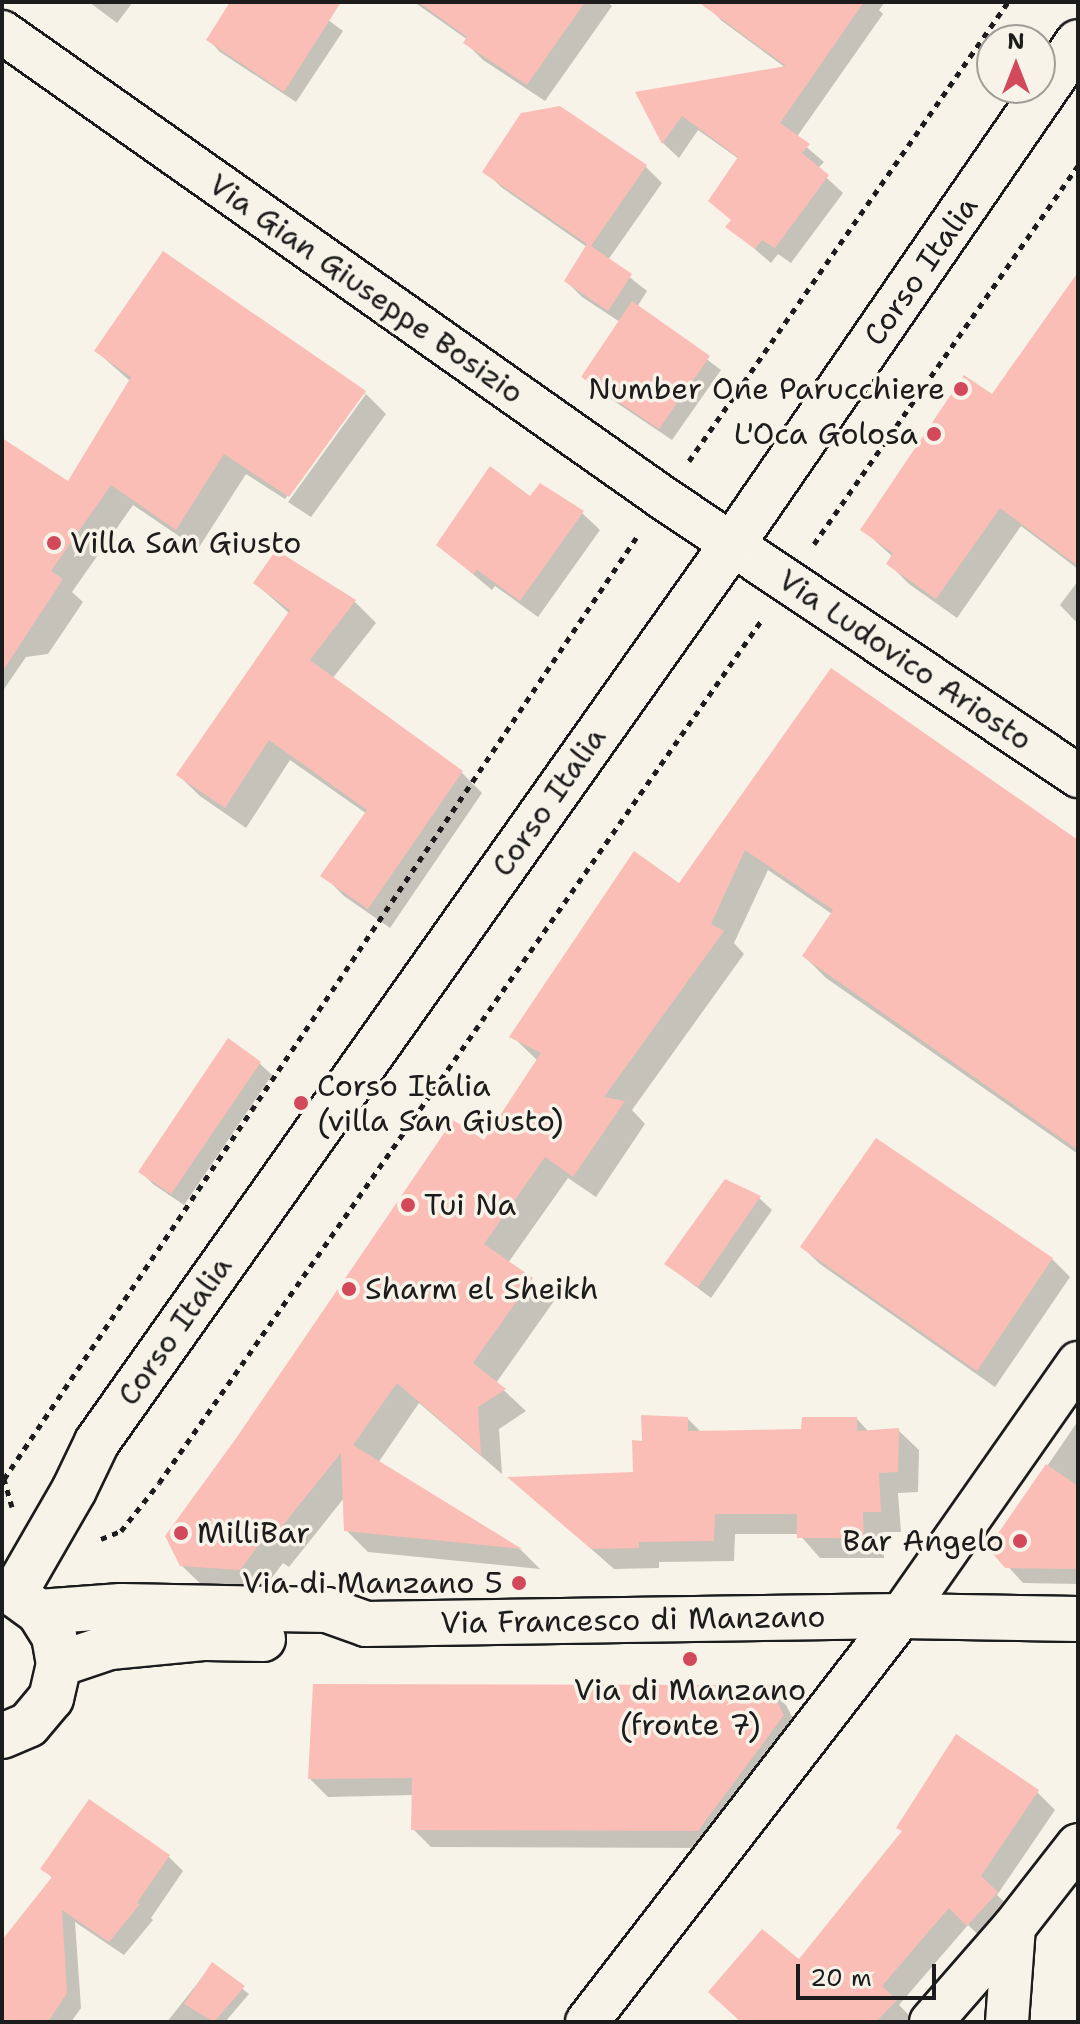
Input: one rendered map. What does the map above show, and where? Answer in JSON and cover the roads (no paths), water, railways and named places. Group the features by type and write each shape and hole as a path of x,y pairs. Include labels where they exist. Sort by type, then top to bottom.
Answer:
{"main road":[{"name":"Corso Italia","path":"21,1591 97,1442 733,543 1078,42"},
{"path":"21,1591 121,1606 327,1610 366,1624"},
{"path":"2,1736 28,1725 51,1698 59,1664 54,1636 21,1591"},
{"name":"Via Francesco di Manzano","path":"366,1624 901,1616 1078,1619"},
{"path":"59,1664 110,1647 206,1638 327,1639 366,1624"}],"street":[{"name":"Via Gian Giuseppe Bosizio","path":"2,32 663,498 733,543"},
{"name":"Via Ludovico Ariosto","path":"733,543 787,583 1078,776"},
{"path":"587,2022 901,1616 1078,1363"},
{"path":"931,2022 1014,1927 1078,1845"},
{"path":"1007,2022 1014,1927"}],"place":[{"name":"Number One Parucchiere","path":"961,389"},
{"name":"L'Oca Golosa","path":"934,434"},
{"name":"Villa San Giusto","path":"54,543"},
{"name":"Corso Italia (villa San Giusto)","path":"301,1103"},
{"name":"Tui Na","path":"408,1205"},
{"name":"Sharm el Sheikh","path":"349,1289"},
{"name":"MilliBar","path":"181,1533"},
{"name":"Bar Angelo","path":"1020,1541"},
{"name":"Via di Manzano 5","path":"519,1583"},
{"name":"Via di Manzano (fronte 7)","path":"690,1659"}]}
